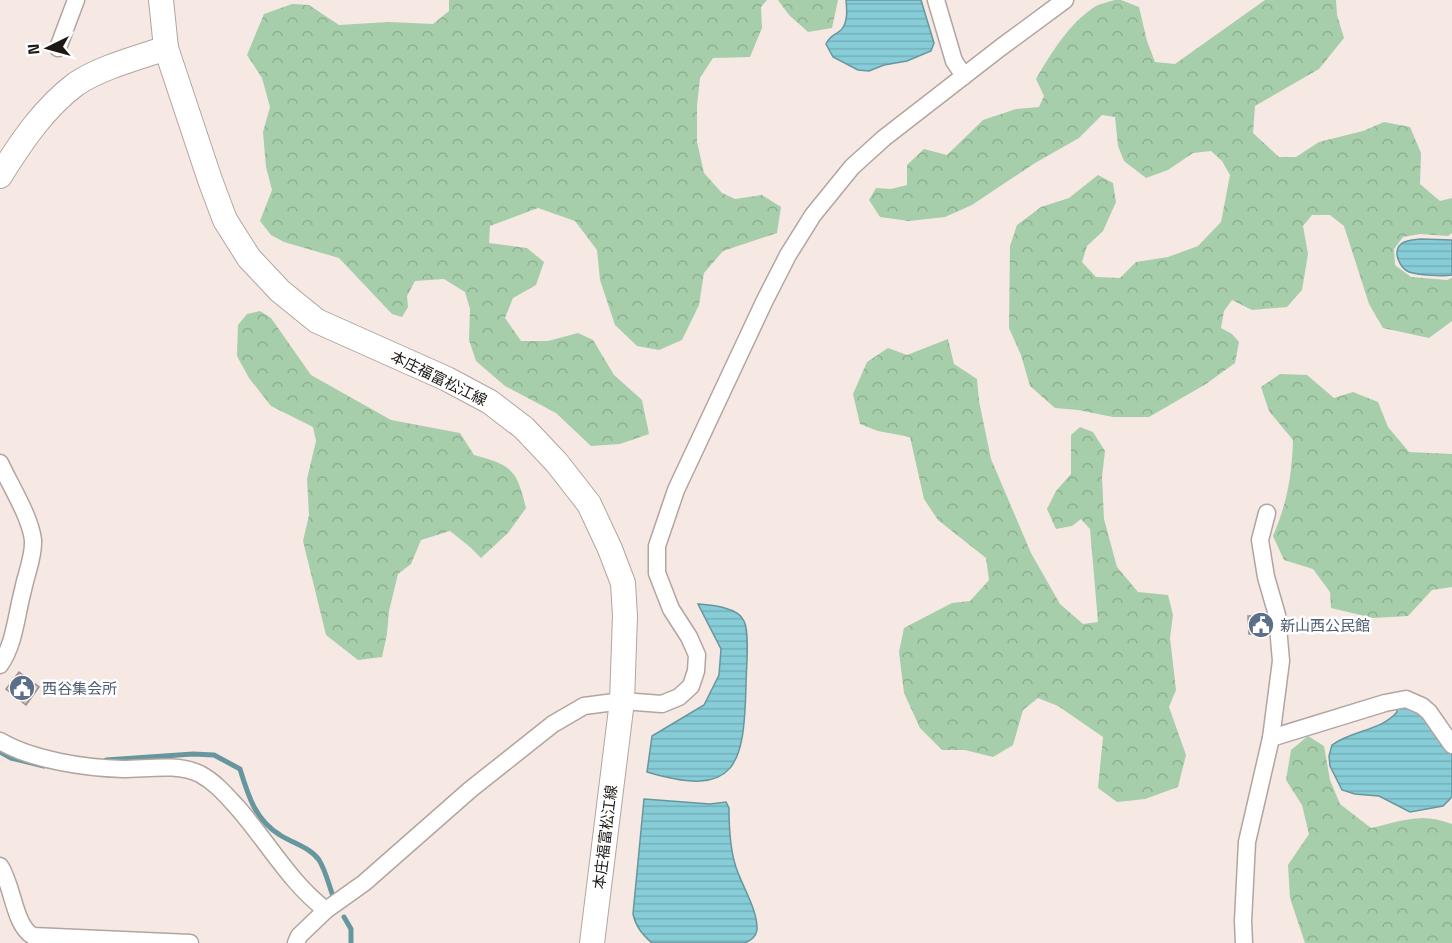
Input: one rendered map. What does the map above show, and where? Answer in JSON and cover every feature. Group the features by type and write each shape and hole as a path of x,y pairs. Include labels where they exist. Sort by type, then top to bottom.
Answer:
{"main road":[{"name":"本庄福富松江線","path":"161,0 166,48 225,220 249,258 280,291 317,321 490,402 524,428 557,463 589,504 610,549 622,583 624,616 622,701 592,943"},
{"path":"0,176 18,147 49,107 78,83 119,64 166,48"}],"street":[{"path":"58,48 76,0"},
{"path":"936,0 954,61 964,76"},
{"path":"296,943 299,936 326,910 364,883 471,789 553,724 584,706 622,701 662,704 679,697 691,686 696,671 697,655 689,637 671,609 657,573 657,546 676,490 788,255 813,215 852,167 884,138 1065,0"},
{"path":"0,463 33,539 32,557 14,632 6,656 0,665"},
{"path":"1244,943 1247,842 1271,738 1281,661 1277,615 1266,577 1260,540 1267,513"},
{"path":"1271,738 1385,702 1406,699 1422,705 1452,745"},
{"path":"0,741 15,749 55,760 121,769 182,769 202,776 214,783 229,797 306,893 326,910"},
{"path":"0,866 7,877 22,927 33,936 190,943"}],"green space":[{"path":"449,0 767,0 761,7 762,28 750,57 713,58 700,78 697,142 704,173 722,193 735,199 762,195 781,207 777,233 723,251 704,273 699,305 682,340 659,350 637,346 615,325 600,280 597,250 575,221 538,208 490,226 489,243 527,248 544,262 536,285 513,298 505,318 521,341 548,341 578,333 593,340 614,375 642,400 649,434 620,444 591,446 556,413 505,386 476,361 469,340 470,309 465,292 444,279 415,281 407,296 408,307 402,317 392,314 339,258 284,242 271,235 260,221 272,190 266,167 263,132 270,107 262,78 247,55 264,14 292,4 309,5 339,25 389,22 433,24 449,11"},
{"path":"778,0 838,0 832,28 808,32 789,15"},
{"path":"1115,0 1139,7 1147,41 1155,62 1175,64 1265,0 1336,0 1337,15 1344,38 1319,69 1255,106 1253,133 1279,157 1296,157 1319,142 1363,131 1384,122 1410,127 1421,153 1420,184 1440,201 1452,198 1452,233 1448,236 1420,234 1403,237 1394,249 1395,265 1411,277 1447,280 1452,278 1452,321 1429,338 1383,328 1369,304 1344,226 1330,215 1312,215 1303,226 1308,254 1302,290 1287,307 1252,310 1232,300 1224,311 1221,328 1232,334 1239,342 1235,363 1206,384 1149,417 1113,417 1055,408 1030,386 1021,355 1009,328 1010,246 1017,225 1041,207 1069,198 1098,175 1113,183 1116,202 1103,231 1087,246 1082,262 1096,277 1120,278 1136,262 1168,257 1198,246 1221,222 1230,175 1222,161 1211,151 1193,153 1168,170 1146,178 1124,161 1118,146 1115,117 1102,115 1079,138 1035,163 972,205 945,217 909,221 880,217 869,200 876,188 891,189 907,185 907,165 924,149 947,155 983,120 1016,109 1039,107 1044,96 1036,79 1055,49 1078,20 1098,5"},
{"path":"260,311 271,318 311,375 391,420 460,433 474,455 505,466 516,477 519,485 526,508 508,533 481,558 450,531 421,540 411,564 398,574 389,611 382,657 358,660 326,635 303,541 309,515 307,479 316,441 313,427 271,406 249,378 237,356 238,325 247,314"},
{"path":"948,339 954,364 977,379 979,401 991,459 1031,553 1060,604 1083,624 1098,622 1090,529 1081,519 1072,526 1056,529 1047,509 1056,491 1071,474 1071,435 1080,427 1093,432 1105,451 1102,477 1104,519 1117,567 1138,592 1168,595 1173,615 1170,638 1176,690 1169,707 1186,755 1178,787 1145,799 1117,802 1098,788 1103,737 1058,706 1038,698 1023,710 1013,745 993,757 965,750 942,750 920,728 904,693 899,652 904,628 952,603 970,601 989,580 986,558 938,520 924,499 910,437 878,431 860,424 853,394 867,362 888,348 907,355"},
{"path":"1280,374 1307,375 1334,398 1353,392 1378,402 1388,427 1409,452 1452,454 1452,587 1432,590 1408,616 1373,618 1331,608 1330,592 1313,569 1284,560 1273,536 1288,489 1293,440 1269,411 1261,387"},
{"path":"1308,736 1324,746 1330,780 1340,804 1371,828 1401,820 1421,818 1441,820 1452,824 1452,943 1305,943 1290,898 1288,865 1309,834 1302,805 1286,780 1291,750"}],"water":[{"path":"846,0 921,0 934,43 931,51 907,61 884,65 869,71 858,70 833,57 826,44 845,24"},
{"path":"1420,239 1452,240 1452,275 1418,274 1409,272 1403,267 1398,260 1398,247 1405,242"},
{"path":"698,604 723,608 741,616 746,627 747,643 745,713 738,755 730,769 717,777 700,781 677,779 647,772 652,736 704,705 719,675 721,649"},
{"path":"1397,704 1421,711 1452,754 1452,797 1443,806 1410,812 1379,796 1355,794 1342,790 1330,766 1329,756 1332,745 1348,736 1383,723 1397,712"},
{"path":"644,799 710,804 726,802 729,808 733,857 757,922 757,930 751,939 745,943 652,943 642,933 633,914"}],"building":[{"name":"新山西公民館","path":"1248,616 1266,616 1268,633 1249,634"},
{"name":"西谷集会所","path":"19,672 39,687 26,705 6,689"}],"waterway":[{"path":"0,752 11,758 44,766"},
{"path":"106,760 193,754 214,755 240,769 258,814 271,829 306,848 319,860 334,899"},
{"path":"344,917 351,929 351,943"}],"place":[{"name":"新山西公民館","path":"1261,625"},
{"name":"西谷集会所","path":"22,688"}]}
